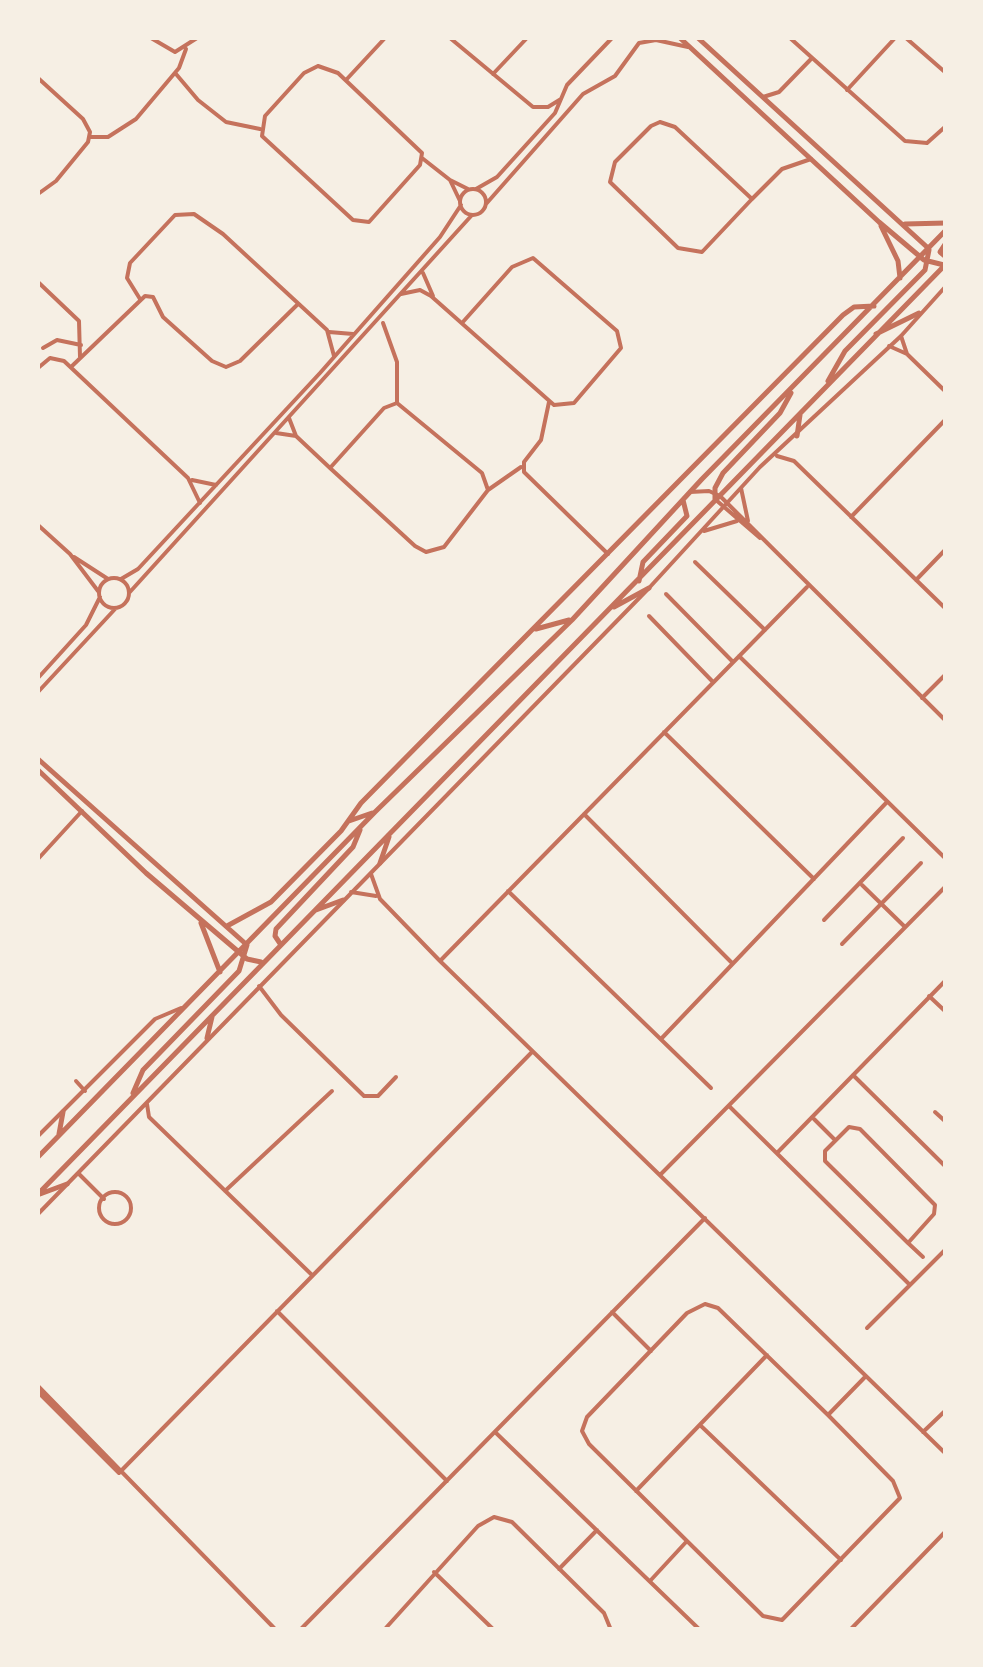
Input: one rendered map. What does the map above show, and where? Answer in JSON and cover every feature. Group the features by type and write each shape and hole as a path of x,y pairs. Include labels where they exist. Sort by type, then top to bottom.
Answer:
{"street":[{"path":"151,38 170,51 186,49"},
{"path":"38,194 56,181 90,137 122,130 143,113 175,72 186,49 198,38"},
{"path":"346,80 385,38"},
{"path":"450,38 533,107 548,107 562,98"},
{"path":"493,74 527,38"},
{"path":"38,526 70,554 109,579 120,579 138,569 440,237 473,189 497,177 555,113 567,86 612,38"},
{"path":"680,38 879,222 928,262 945,262"},
{"path":"698,38 928,249 928,262 845,351 827,384"},
{"path":"790,38 909,144 927,143 946,126"},
{"path":"847,90 895,38"},
{"path":"906,38 946,73"},
{"path":"38,692 127,601 129,593 579,98 619,72 639,44 656,40 692,48"},
{"path":"763,97 779,92 812,58"},
{"path":"422,158 375,218 363,224 353,220 267,142 260,129 265,116 310,68 326,66 418,147 422,158 450,180 485,196 486,204"},
{"path":"175,72 198,100 226,122 260,129"},
{"path":"38,78 86,123 90,137"},
{"path":"777,110 779,92"},
{"path":"752,199 666,122 650,126 610,171 615,191 689,254 708,249 752,199 793,163 811,159"},
{"path":"793,163 796,146"},
{"path":"834,179 843,170"},
{"path":"450,180 461,204 472,214"},
{"path":"140,299 128,282 128,268 172,218 189,212 212,224 329,332 334,356"},
{"path":"879,222 898,261 900,278"},
{"path":"902,223 946,223"},
{"path":"38,1157 374,812 572,620 689,492 946,230"},
{"path":"945,262 940,252 946,244"},
{"path":"401,294 420,290 436,300 549,402 561,406 574,403 616,358 622,342 613,326 540,260 526,258 512,267 462,323"},
{"path":"38,1195 945,262"},
{"path":"423,271 436,300"},
{"path":"38,282 79,320 80,358"},
{"path":"38,1214 649,588 741,488 901,336 946,286"},
{"path":"71,367 140,299 153,297 163,317 212,362 226,367 236,364 298,304"},
{"path":"227,926 258,912 277,896 843,315 861,305 874,306"},
{"path":"874,336 919,313"},
{"path":"383,323 397,362 397,403"},
{"path":"329,332 354,334"},
{"path":"901,336 907,354"},
{"path":"43,348 56,340 81,345"},
{"path":"889,346 907,354 946,392"},
{"path":"38,368 57,358 71,367 188,478 200,503"},
{"path":"717,496 723,473 780,413 792,391"},
{"path":"288,418 296,436 426,552 444,547 488,490 523,465 541,440 549,402"},
{"path":"330,468 384,408 397,403"},
{"path":"397,403 482,474 488,490"},
{"path":"797,436 800,411"},
{"path":"850,516 946,420"},
{"path":"275,433 296,436"},
{"path":"789,444 794,461"},
{"path":"778,456 794,461 946,610"},
{"path":"523,465 536,487 608,554"},
{"path":"188,478 216,485"},
{"path":"741,488 749,525"},
{"path":"689,492 717,496 737,521 760,538"},
{"path":"639,580 643,562 687,516 683,500"},
{"path":"725,505 946,721"},
{"path":"697,535 737,521"},
{"path":"916,580 946,549"},
{"path":"70,554 100,596 116,608"},
{"path":"695,562 764,630"},
{"path":"38,678 86,626 109,579"},
{"path":"120,579 129,593"},
{"path":"440,960 807,587"},
{"path":"607,611 649,588"},
{"path":"666,594 733,662"},
{"path":"649,616 714,682"},
{"path":"536,629 572,620"},
{"path":"738,656 946,859"},
{"path":"922,698 946,674"},
{"path":"664,732 814,879"},
{"path":"38,758 247,945 247,958 144,1070 132,1097"},
{"path":"38,770 240,953 265,961"},
{"path":"661,1039 887,802"},
{"path":"38,860 82,811"},
{"path":"347,822 374,812"},
{"path":"584,814 733,964"},
{"path":"281,945 274,936 276,929 353,848 361,827"},
{"path":"380,863 390,832"},
{"path":"824,920 903,838"},
{"path":"842,944 921,863"},
{"path":"371,872 380,899 440,960 946,1454"},
{"path":"861,884 905,927"},
{"path":"660,1174 946,886"},
{"path":"508,891 712,1088"},
{"path":"351,892 380,899"},
{"path":"271,921 277,896"},
{"path":"314,911 343,900"},
{"path":"197,916 220,972"},
{"path":"776,1153 946,980"},
{"path":"258,986 280,1015 366,1098 378,1096 396,1078"},
{"path":"929,996 946,1012"},
{"path":"38,1136 159,1016 185,1008"},
{"path":"208,1038 212,1016"},
{"path":"120,1473 532,1052"},
{"path":"852,1075 946,1167"},
{"path":"76,1082 86,1091"},
{"path":"225,1191 332,1090"},
{"path":"148,1101 150,1117 312,1275"},
{"path":"730,1107 910,1285"},
{"path":"58,1136 63,1112"},
{"path":"935,1112 946,1122"},
{"path":"132,1116 150,1117"},
{"path":"812,1117 835,1140"},
{"path":"908,1242 934,1214 934,1202 858,1127 849,1127 825,1151 825,1161 923,1257"},
{"path":"78,1173 104,1199"},
{"path":"38,1195 66,1184"},
{"path":"117,1190 133,1209 114,1226 97,1210 104,1199 117,1190"},
{"path":"300,1630 705,1218"},
{"path":"868,1328 946,1249"},
{"path":"706,1304 718,1308 900,1492 897,1504 788,1616 776,1620 763,1616 589,1444 582,1431 587,1417 651,1351 692,1308 706,1304"},
{"path":"278,1311 447,1480"},
{"path":"612,1312 651,1351"},
{"path":"636,1491 767,1356"},
{"path":"828,1415 866,1376"},
{"path":"38,1389 276,1630"},
{"path":"923,1432 946,1410"},
{"path":"700,1424 842,1562"},
{"path":"495,1432 699,1629"},
{"path":"384,1630 478,1526 494,1517 512,1522 604,1614 611,1630"},
{"path":"559,1569 597,1530"},
{"path":"850,1630 946,1532"},
{"path":"650,1581 687,1541"},
{"path":"434,1572 494,1630"}]}
